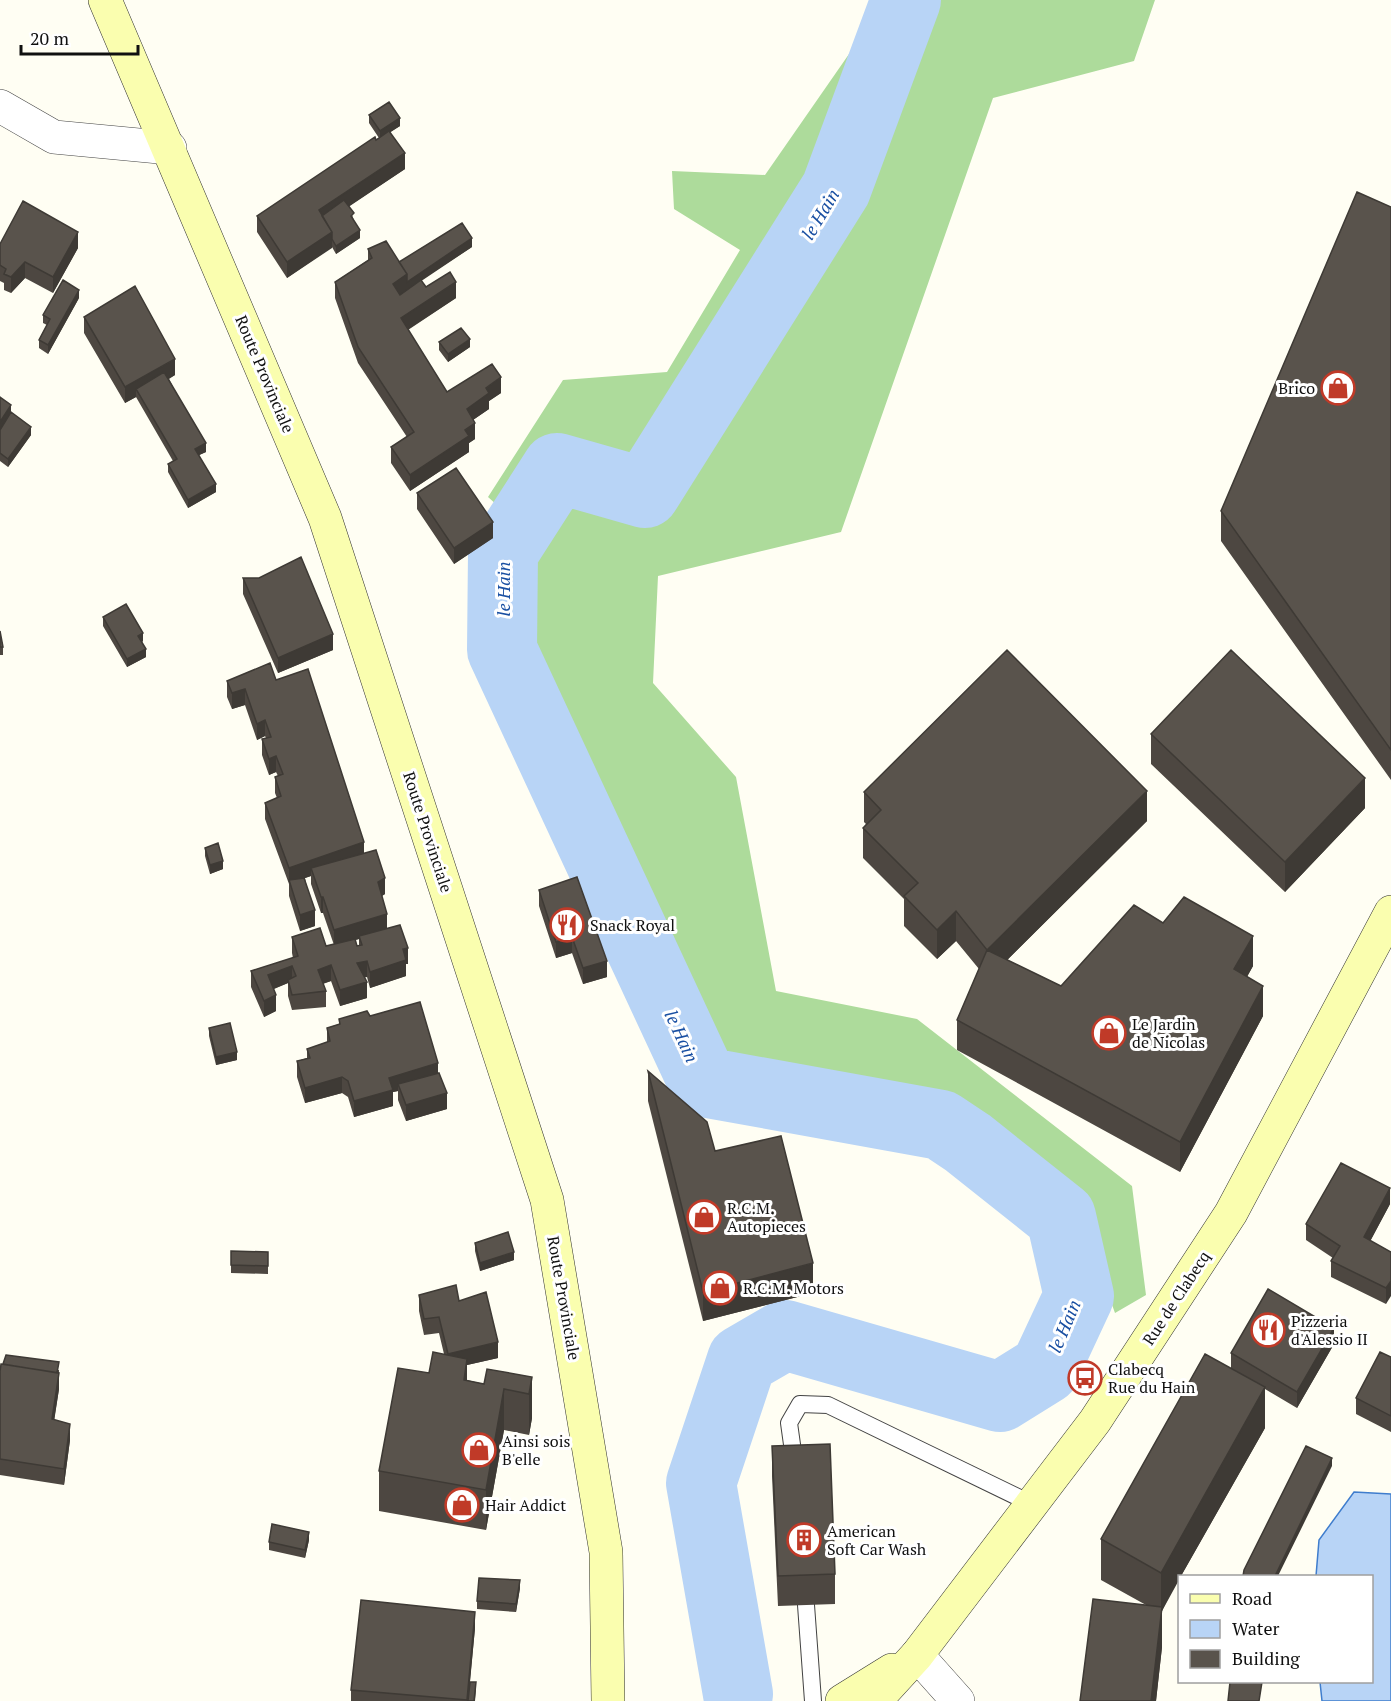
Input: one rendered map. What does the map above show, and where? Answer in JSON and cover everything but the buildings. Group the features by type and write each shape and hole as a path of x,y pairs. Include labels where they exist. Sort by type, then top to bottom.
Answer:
{"main road":[{"name":"Route Provinciale","path":"105,0 170,148 325,518 547,1200 606,1552 608,1701"},
{"name":"Rue de Clabecq","path":"875,1701 917,1655 1095,1421 1231,1213 1391,912"},
{"name":"Rue de Clabecq","path":"842,1701 917,1655"}],"street":[{"path":"0,106 54,137 170,148"},
{"path":"917,1655 958,1701"}],"lane":[{"path":"796,1475 789,1423 800,1404 828,1405 1032,1504"},
{"path":"806,1605 813,1701"}],"green space":[{"path":"927,0 1155,0 1134,61 993,98 841,532 658,576 653,683 736,777 776,991 917,1019 1132,1186 1146,1295 1115,1313 1077,1208 954,1116 736,1095 647,965 535,658 534,538 488,497 563,380 667,372 740,250 674,209 672,171 765,175 865,31"}],"water":[{"path":"1354,1492 1391,1494 1391,1701 1322,1701 1320,1683 1373,1683 1373,1575 1316,1575 1319,1540"}],"waterway":[{"name":"le Hain","path":"738,1694 701,1483 742,1360 785,1335 1000,1397 1045,1369 1079,1296 1061,1217 968,1143 941,1125 703,1082 502,650 503,552 557,468 645,493 836,189 906,0"}],"place":[{"name":"Brico","path":"1338,388"},
{"name":"Snack Royal","path":"567,925"},
{"name":"Le Jardin de Nicolas","path":"1109,1033"},
{"name":"R.C.M. Autopieces","path":"704,1217"},
{"name":"R.C.M. Motors","path":"720,1288"},
{"name":"Pizzeria d'Alessio II","path":"1268,1330"},
{"name":"Clabecq Rue du Hain","path":"1085,1378"},
{"name":"Ainsi sois B'elle","path":"479,1450"},
{"name":"Hair Addict","path":"462,1505"},
{"name":"American Soft Car Wash","path":"804,1540"}]}
